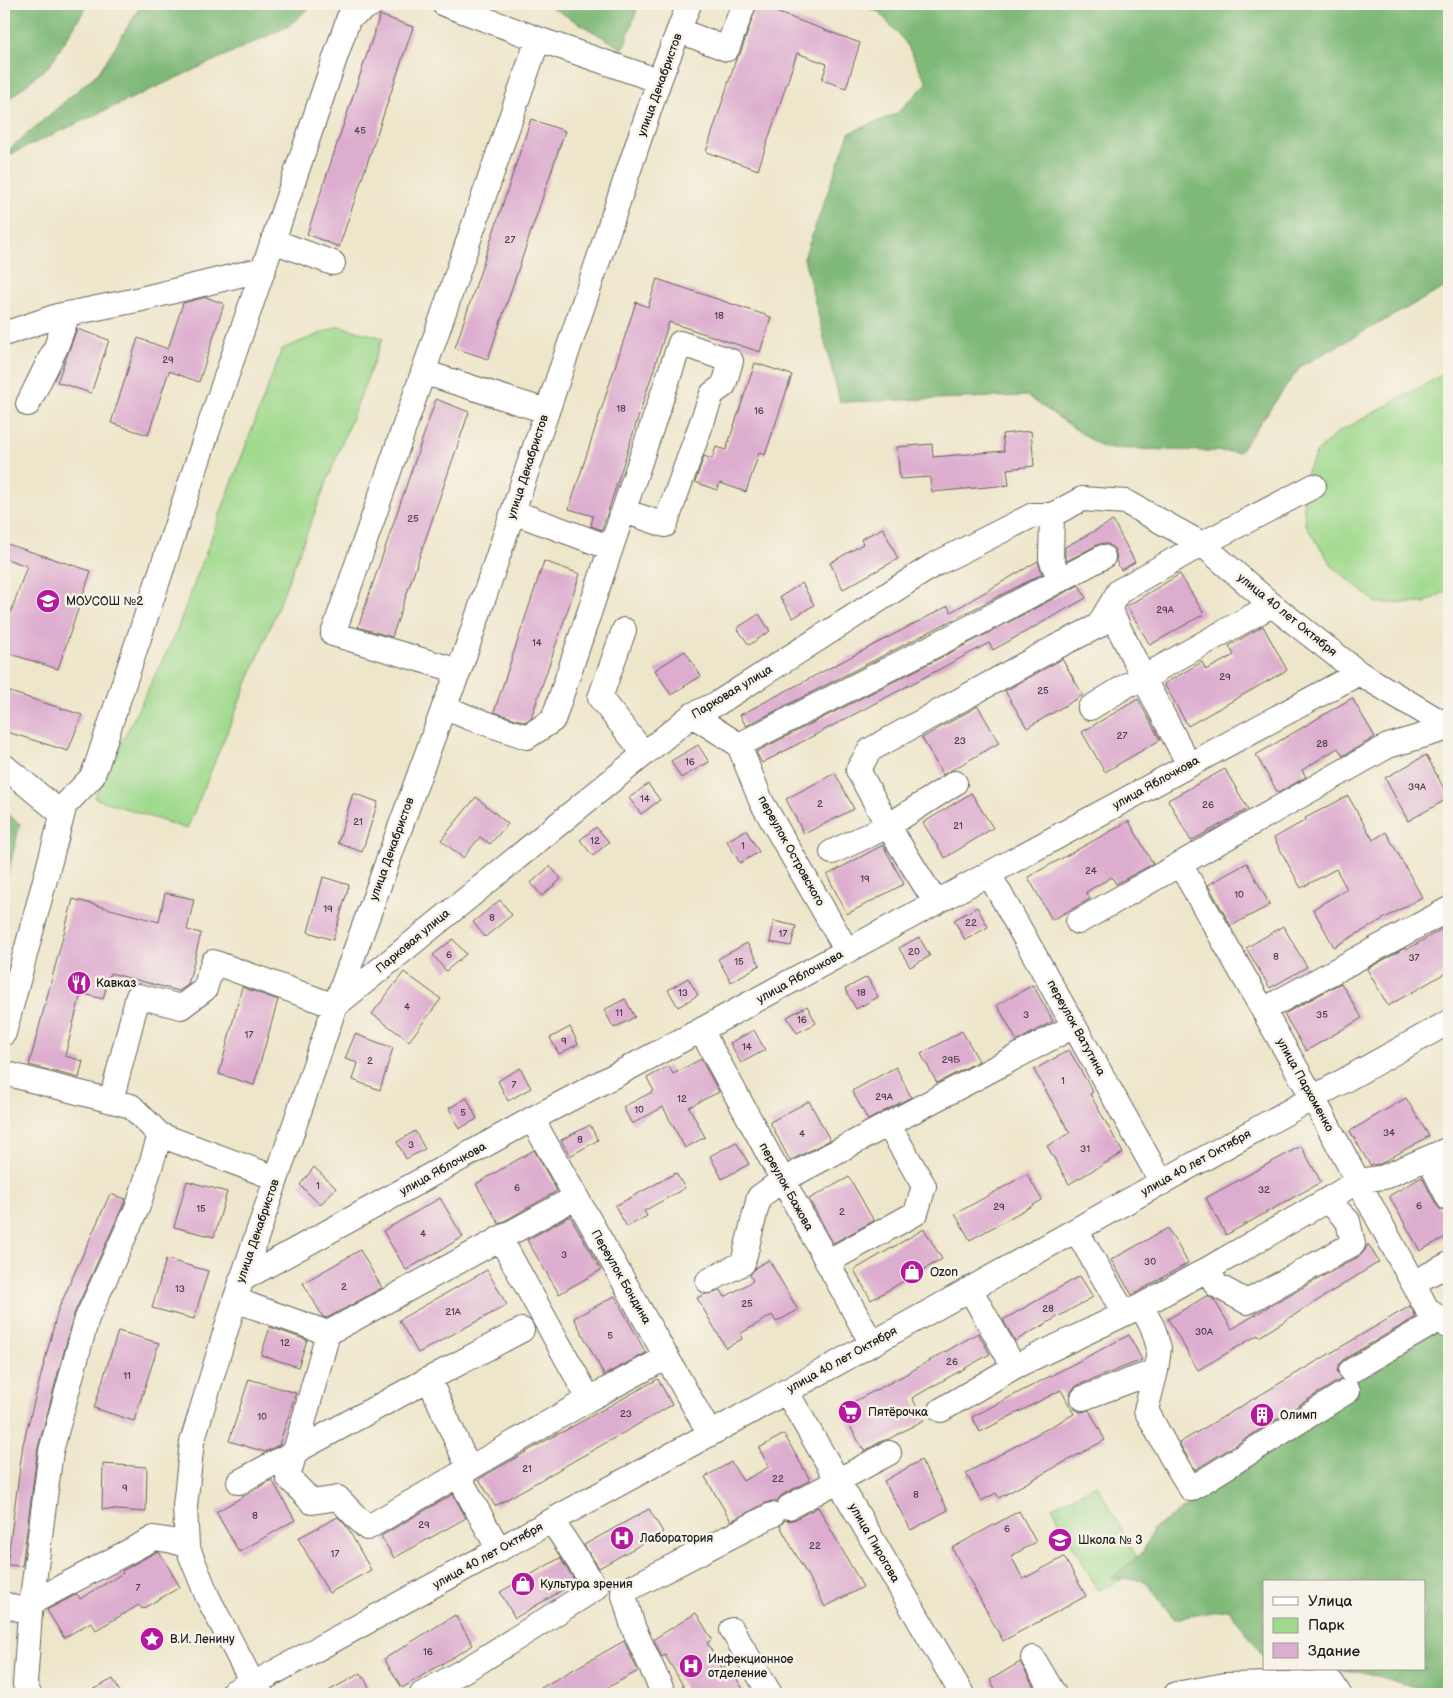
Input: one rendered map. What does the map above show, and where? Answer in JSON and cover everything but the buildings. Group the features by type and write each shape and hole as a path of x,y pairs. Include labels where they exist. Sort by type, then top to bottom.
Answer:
{"street":[{"path":"4,1033 65,805 92,777 97,764 215,409 349,17 372,4"},
{"path":"444,4 659,81"},
{"name":"улица Декабристов","path":"249,1691 187,1546 185,1506 192,1442 238,1290 335,1006 444,707 459,671 659,81 680,32 689,4"},
{"path":"680,32 727,49 744,4"},
{"path":"459,671 333,634 538,38"},
{"path":"273,241 333,263"},
{"path":"4,334 68,314 137,300 264,269"},
{"path":"28,404 56,347 68,314"},
{"path":"444,707 470,718 527,737 553,720 680,343 731,361 724,385 712,394 665,525 624,511"},
{"path":"424,372 546,411"},
{"path":"936,903 888,826 858,770 870,750 1098,626 1119,591 1202,544 1314,486"},
{"name":"Парковая улица","path":"335,1006 692,715 718,703 932,566 1033,515 1052,514 1082,499 1126,502"},
{"name":"улица 40 лет Октября","path":"1126,502 1202,544 1272,605 1359,673 1449,728"},
{"path":"514,512 611,548"},
{"path":"1052,514 1051,559 1060,580"},
{"path":"692,715 739,745 969,628 1103,557"},
{"path":"1090,708 1129,684 1145,680 1158,669 1272,605"},
{"path":"1109,608 1189,765"},
{"path":"624,630 600,698 644,753"},
{"name":"улица Яблочкова","path":"238,1290 532,1119 701,1030 1359,673"},
{"path":"1078,922 1388,746 1449,728"},
{"name":"переулок Островского","path":"739,745 761,801 847,951"},
{"path":"4,766 62,814"},
{"path":"832,852 888,826 955,783"},
{"name":"улица Пархоменко","path":"1180,864 1313,1098 1413,1283 1439,1318"},
{"name":"переулок Ватутина","path":"990,874 1162,1182"},
{"path":"1263,1010 1449,909"},
{"path":"111,1101 138,996 180,1007 204,989 214,962 335,1006"},
{"name":"улица 40 лет Октября","path":"249,1691 1449,1022"},
{"path":"708,1281 743,1263 759,1197 783,1180 1074,1026"},
{"name":"переулок Бажова","path":"701,1030 872,1344"},
{"path":"4,1073 130,1106 160,1135 276,1178"},
{"name":"Переулок Бондина","path":"532,1119 710,1434"},
{"path":"827,1262 916,1213 924,1186 888,1124"},
{"path":"29,1694 25,1684 31,1608 51,1451 87,1318 138,1206 160,1135"},
{"path":"941,1410 1014,1367 1132,1310 1208,1269 1358,1181 1384,1177 1449,1150"},
{"path":"1428,1158 1449,1199"},
{"path":"576,1196 328,1333 288,1477 312,1502 338,1498 367,1528 589,1399 667,1357"},
{"path":"1208,1269 1216,1285 1247,1302 1353,1244 1348,1221 1327,1200"},
{"path":"1076,1230 1132,1310 1153,1328 1159,1348 1156,1371 1146,1410 1191,1489 1439,1318"},
{"path":"500,1238 589,1399"},
{"path":"1413,1283 1449,1264"},
{"path":"970,1289 1014,1367"},
{"path":"238,1290 328,1333"},
{"path":"239,1482 522,1330"},
{"path":"1083,1398 1156,1371"},
{"path":"429,1379 463,1472 499,1550"},
{"name":"улица Пирогова","path":"786,1391 962,1694"},
{"path":"661,1694 662,1690 633,1627 622,1592 781,1511 889,1453"},
{"path":"422,1694 477,1663 596,1588 552,1521"},
{"path":"4,1604 31,1608 154,1538 187,1546"},
{"path":"732,1630 770,1694"},
{"path":"1033,1658 1054,1694"},
{"path":"1176,1694 1225,1685 1332,1683 1339,1694"}],"green space":[{"path":"4,4 88,4 50,65 4,103"},
{"path":"142,4 314,4 287,27 4,157 4,154 99,72"},
{"path":"546,4 639,4 623,49"},
{"path":"857,4 1449,4 1449,285 1301,366 1239,452 1103,448 1027,396 840,402 804,258 849,133 896,114 927,83 906,43 879,12"},
{"path":"339,326 383,338 265,640 187,829 94,798 175,635 282,349"},
{"path":"1449,371 1449,590 1424,603 1377,603 1333,567 1305,524 1302,481 1317,452 1337,433"},
{"path":"4,812 20,824 4,891"},
{"path":"1438,1331 1449,1340 1449,1694 1440,1694 1359,1671 1316,1670 1426,1670 1426,1580 1263,1580 1263,1656 1229,1609 1174,1619 1145,1581 1112,1578 1143,1552 1153,1529 1230,1479 1289,1436 1354,1396 1356,1376"},
{"path":"1097,1485 1143,1569 1098,1591 1052,1507"}],"place":[{"name":"МОУСОШ №2","path":"48,601"},
{"name":"Кавказ","path":"79,983"},
{"name":"Ozon","path":"912,1272"},
{"name":"Пятёрочка","path":"850,1412"},
{"name":"Олимп","path":"1262,1415"},
{"name":"Лаборатория","path":"622,1538"},
{"name":"Школа № 3","path":"1060,1540"},
{"name":"Культура зрения","path":"523,1584"},
{"name":"В.И. Ленину","path":"152,1639"},
{"name":"Инфекционное отделение","path":"691,1666"}]}
